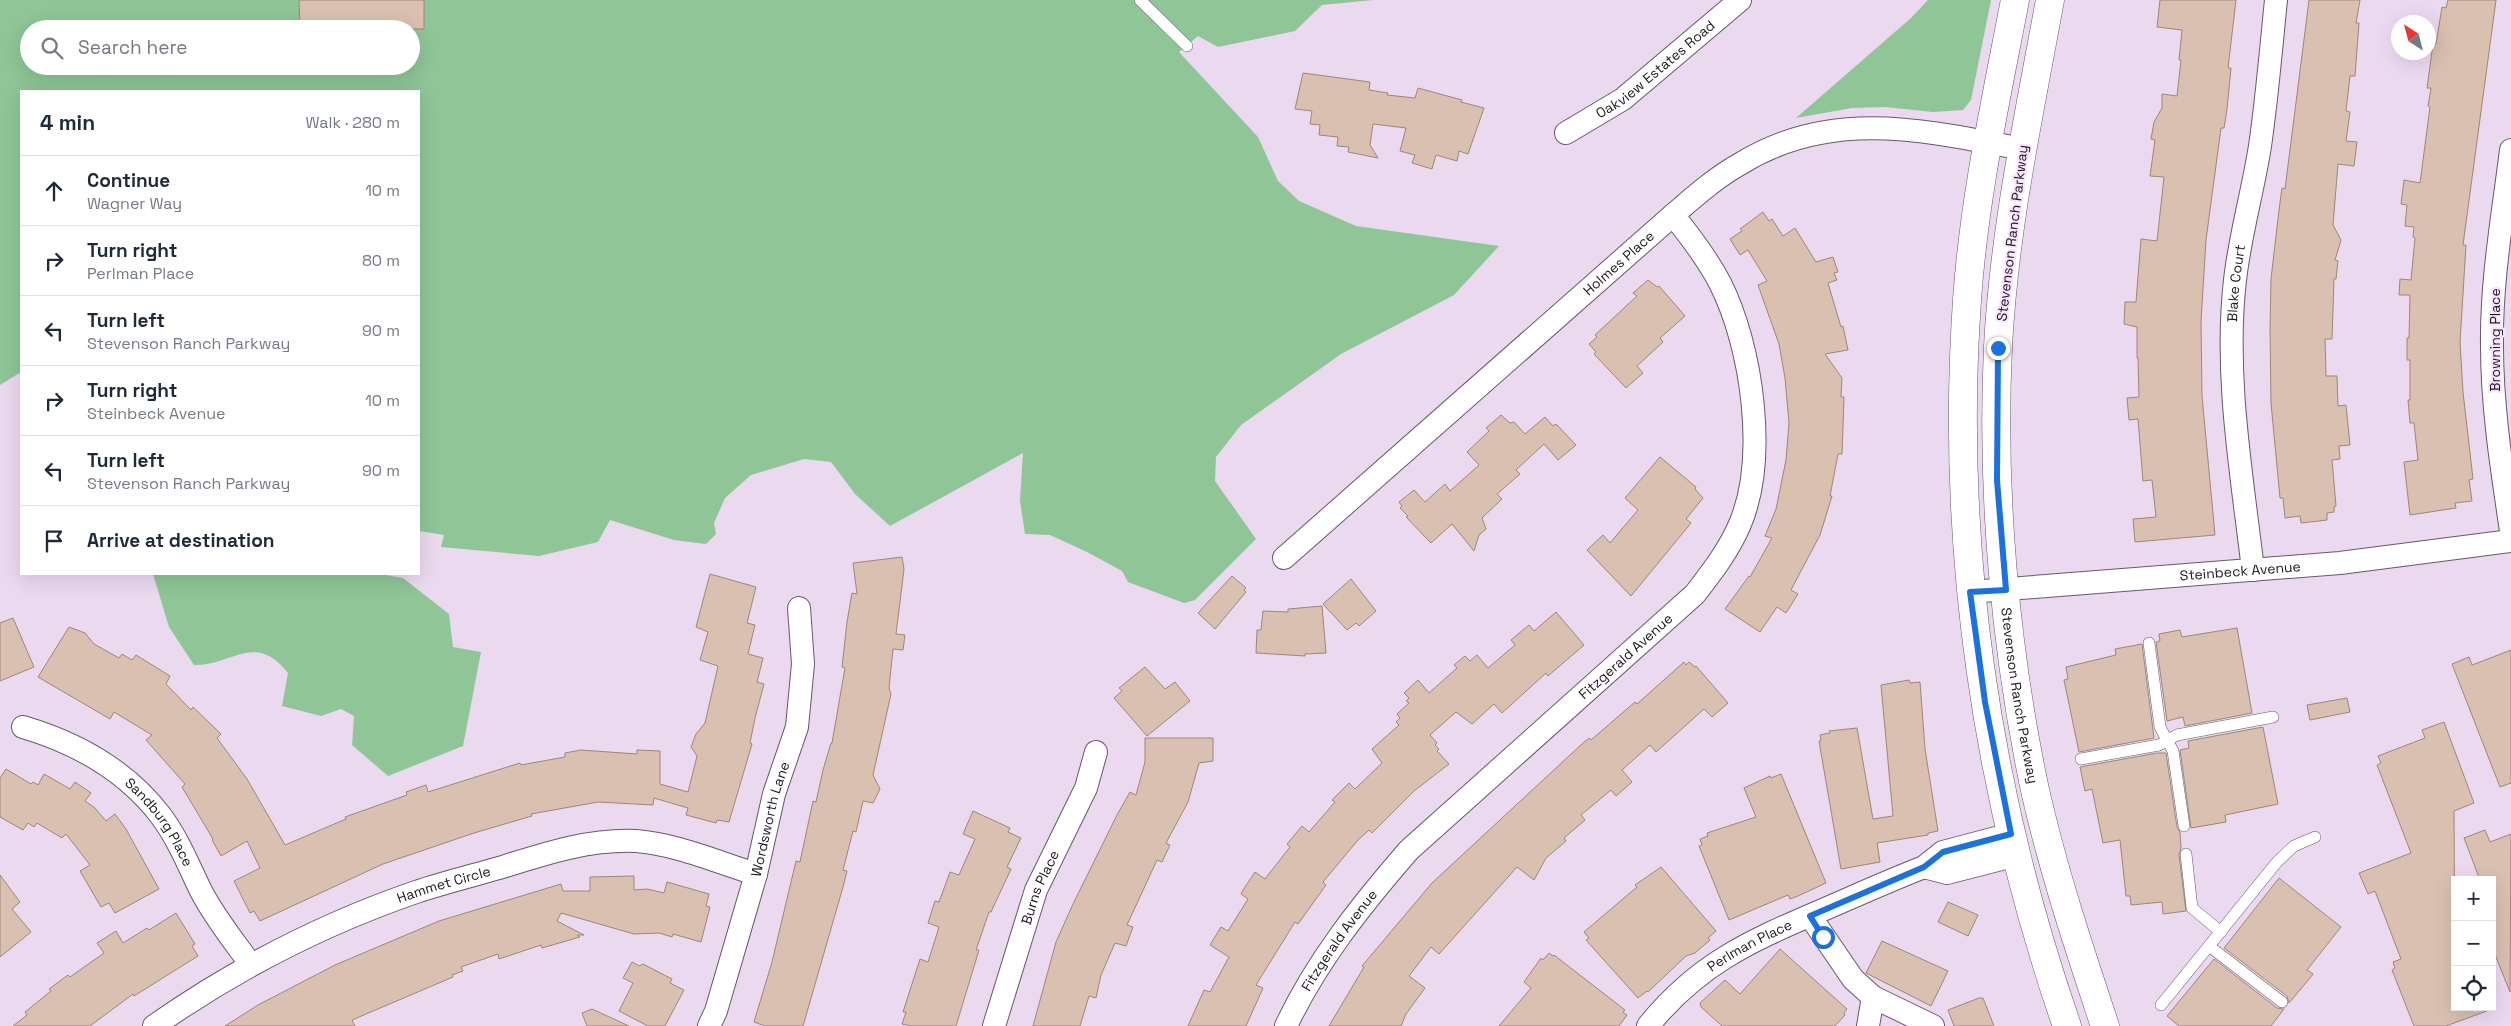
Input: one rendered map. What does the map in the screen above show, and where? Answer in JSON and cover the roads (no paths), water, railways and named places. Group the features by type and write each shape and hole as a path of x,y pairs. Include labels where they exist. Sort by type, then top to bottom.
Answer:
{"main road":[{"path":"2015,0 1987,142 1972,250 1964,358 1964,478 1970,592 1985,702 2014,844 2067,1026"},
{"name":"Stevenson Ranch Parkway","path":"2050,0 2022,149 2003,283 1998,348 1997,480 2013,660 2035,790 2065,902 2105,1026"}],"street":[{"name":"Oakview Estates Road","path":"1566,133 1623,99 1740,0"},
{"name":"Blake Court","path":"2253,570 2238,442 2233,379 2232,326 2235,280 2260,146 2276,0"},
{"name":"Holmes Place","path":"1284,558 1673,215 1718,178 1741,162 1792,140 1821,132 1853,127 1917,130 2022,149"},
{"name":"Browning Place","path":"2511,150 2497,258 2492,346 2500,461 2511,531"},
{"name":"Fitzgerald Avenue","path":"1286,1026 1317,970 1382,881 1409,850 1695,594 1721,560 1740,523 1750,485 1754,442 1753,402 1745,358 1721,284 1697,244 1673,215"},
{"name":"Steinbeck Avenue","path":"1970,592 2253,570 2359,560 2511,541"},
{"name":"Wordsworth Lane","path":"709,1026 716,1011 756,874 774,794 797,727 803,664 799,608"},
{"name":"Sandburg Place","path":"23,727 72,744 101,762 140,794 160,816 176,838 214,913 251,965"},
{"name":"Burns Place","path":"994,1026 1036,890 1086,788 1096,752"},
{"name":"Hammet Circle","path":"154,1026 251,965 376,907 416,892 573,847 604,842 636,841 669,847 756,874"},
{"name":"Perlman Place","path":"1648,1026 1691,981 1721,959 1758,938 1924,867 1943,852 2014,844"},
{"path":"1810,916 1853,979 1873,996 1933,1026"},
{"path":"1868,1026 1873,996"}],"lane":[{"path":"1140,0 1187,46"},
{"path":"2148,644 2160,726 2174,751 2184,826"},
{"path":"2081,759 2159,745 2177,735 2273,717"},
{"path":"2161,1005 2286,852 2294,846 2315,837"},
{"path":"2186,854 2192,908 2221,932"},
{"path":"2209,946 2282,1002"}]}
